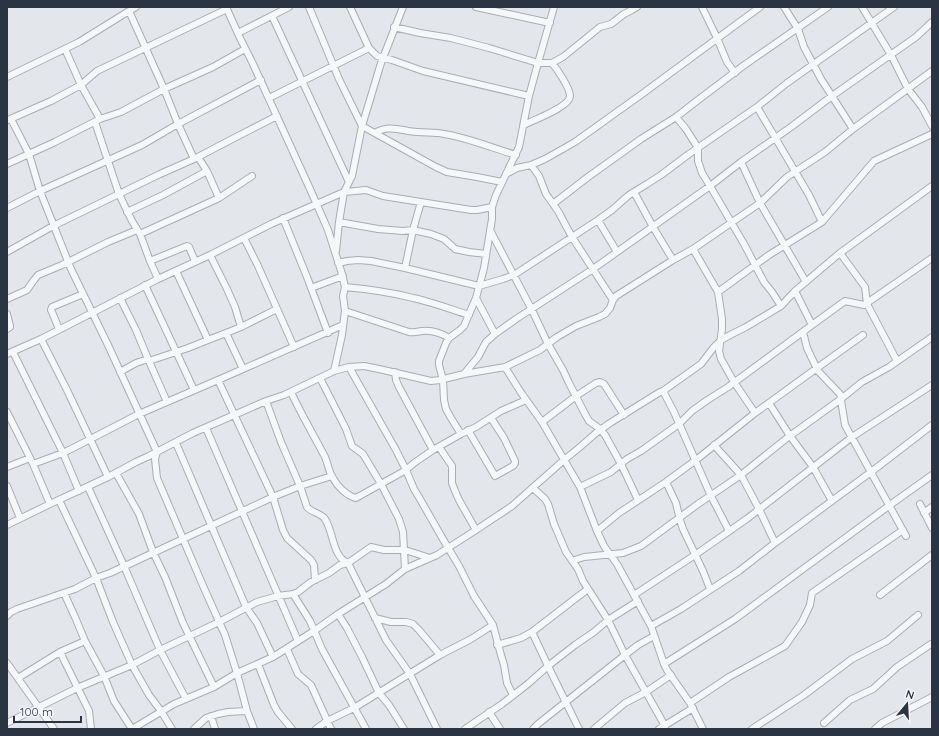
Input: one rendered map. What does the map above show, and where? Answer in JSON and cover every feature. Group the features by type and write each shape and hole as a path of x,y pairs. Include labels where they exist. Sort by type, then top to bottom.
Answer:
{"street":[{"path":"7,77 79,42 136,7"},
{"path":"238,33 275,12 289,7"},
{"path":"309,7 339,79 362,126 423,161 442,170 502,182"},
{"path":"350,7 369,48 377,56 423,71 529,96"},
{"path":"476,7 550,23"},
{"path":"461,434 446,409 443,380 439,361 449,338 464,326 476,298 484,268 492,207 496,195 519,147 529,96 554,7"},
{"path":"394,27 451,38 538,62 552,63 563,57 600,28 611,24 624,14 637,7"},
{"path":"702,7 718,38 727,62 735,73"},
{"path":"506,174 517,168 531,165 545,159 575,142 760,7"},
{"path":"784,7 798,29 804,47 813,65 853,129"},
{"path":"553,204 641,139 676,117 828,7"},
{"path":"862,7 891,54 908,89 922,108 932,126"},
{"path":"338,262 353,260 371,261 479,286 514,275 598,220 625,198 661,175 757,107 787,83 894,7"},
{"path":"254,729 247,711 225,635 157,478 155,459 156,452 68,262 40,191 29,154 8,120 51,101 81,84 97,71 226,8 261,80 328,230 343,276 345,287 343,296 345,311 339,352 334,371"},
{"path":"335,252 344,192 352,176 362,126 400,9"},
{"path":"129,11 164,88 178,124 196,158 207,171 219,198"},
{"path":"275,12 302,81 349,182"},
{"path":"464,374 478,357 486,342 495,334 653,227 918,35 932,22"},
{"path":"269,98 369,48"},
{"path":"65,49 97,120 107,160 119,194 138,232 158,279"},
{"path":"7,164 97,120 121,112 164,88 245,49"},
{"path":"524,125 562,106 570,98 570,94 563,80 552,63"},
{"path":"7,526 20,518 88,487 234,414 266,401 275,399 334,371 349,367 364,366 379,368 431,381 443,380 464,374 505,367 532,354 540,350 556,337 576,326 605,314 610,308 613,300 620,293 693,249 760,203 787,177 825,152 853,129 932,71"},
{"path":"7,208 40,191 142,145 261,80"},
{"path":"757,107 809,195 822,222"},
{"path":"7,252 54,226 196,158 277,116"},
{"path":"676,117 698,148 699,168 764,282 781,306"},
{"path":"375,133 379,130 392,128 418,132 441,133 516,155"},
{"path":"718,292 784,245 822,222 874,162 932,134"},
{"path":"741,162 760,203 806,282"},
{"path":"531,165 539,176 546,194 558,211 572,237 613,300"},
{"path":"127,212 207,171"},
{"path":"7,299 27,290 38,275 108,242 138,232 219,198 252,176"},
{"path":"64,593 85,641 104,676 114,701 132,729 161,711 214,687 247,668 273,658 386,584 406,569 414,564 437,555 512,506 600,429 663,392 701,364 721,340 781,306 795,291 840,253 932,186"},
{"path":"79,491 63,453 10,353 283,218 344,192 366,190 376,194 471,210 492,207"},
{"path":"634,192 673,260"},
{"path":"405,268 421,202"},
{"path":"283,218 328,333"},
{"path":"598,220 617,252"},
{"path":"339,222 378,229 403,231 413,230 440,237 446,240 455,249 486,254"},
{"path":"490,230 589,421 606,435 638,500"},
{"path":"244,238 294,347"},
{"path":"150,261 186,246 189,247 195,261"},
{"path":"693,249 718,292 722,319 721,359 734,382 755,413"},
{"path":"840,253 865,287 867,304 897,361"},
{"path":"210,255 230,295 241,327"},
{"path":"580,487 611,472 627,459 641,451 679,424 692,411 845,301 864,305 867,304 932,258"},
{"path":"176,271 208,340"},
{"path":"311,288 343,276"},
{"path":"145,285 194,390"},
{"path":"345,287 404,296 430,302 469,315"},
{"path":"795,291 812,325"},
{"path":"59,329 51,310 52,307 83,294"},
{"path":"120,298 136,330 167,402"},
{"path":"476,298 495,334"},
{"path":"120,372 136,363 198,345 241,327 277,309"},
{"path":"345,311 409,332 436,332 449,338"},
{"path":"7,314 10,327 7,328"},
{"path":"7,467 63,453 139,414 328,333 343,325"},
{"path":"533,488 545,499 548,504 566,552 578,569 583,581 608,620 663,728 730,677 786,646 802,622 810,605 812,593 904,533 845,425 840,394 816,368 807,348 803,332"},
{"path":"226,333 243,369"},
{"path":"597,531 619,513 696,460 755,413 863,335"},
{"path":"572,561 584,557 623,553 641,546 698,504 741,475 862,382 889,367 932,337"},
{"path":"41,339 108,477"},
{"path":"349,367 406,470 414,489 474,596 493,625 497,645 513,695"},
{"path":"505,367 542,422 580,487 604,546 617,564 638,601 651,626 664,664 691,706 703,729"},
{"path":"395,372 398,387 436,449 452,466 452,483 459,500 476,530"},
{"path":"320,378 346,429 352,446 363,454 381,484 399,519 403,532 406,569"},
{"path":"218,380 273,497 283,530 294,545 308,556 314,565 315,580"},
{"path":"542,422 576,396 600,382 604,384 624,415"},
{"path":"634,595 748,518 852,437 932,385"},
{"path":"291,392 327,461 335,482 352,497 356,498 406,470 414,463 461,434 501,411 526,400"},
{"path":"663,392 674,412 711,496 729,531"},
{"path":"266,401 308,507 310,510 325,518 330,527 334,545 338,554 343,561 348,563 386,640 410,674 436,729"},
{"path":"769,403 790,436 813,467 832,500"},
{"path":"7,412 32,461 50,504"},
{"path":"468,430 495,476 513,466 516,461 504,438 490,418"},
{"path":"651,626 681,609 739,570 932,426"},
{"path":"206,428 298,641"},
{"path":"176,443 246,607 257,623 273,658"},
{"path":"714,445 741,475 775,543"},
{"path":"116,473 140,514 153,552 183,624 214,687"},
{"path":"664,664 734,619 932,475"},
{"path":"7,616 11,612 64,593 110,573 273,497 300,486 332,476"},
{"path":"666,482 676,502 679,518 685,534 710,589"},
{"path":"7,486 20,518"},
{"path":"88,487 160,650 186,699"},
{"path":"59,500 96,578 132,665 149,695 172,729"},
{"path":"920,504 932,528"},
{"path":"924,513 932,507"},
{"path":"7,724 77,688 132,665 257,602 298,592 311,582 348,563 371,547 384,550 404,550 430,558"},
{"path":"880,594 932,555"},
{"path":"497,645 521,638 532,632 588,589"},
{"path":"293,594 310,621 322,649 366,729"},
{"path":"465,729 513,695 608,620 638,601"},
{"path":"338,614 347,628 379,693 389,705 404,729"},
{"path":"752,729 804,695 852,659 887,640 918,615"},
{"path":"375,618 391,622 410,622 420,630 440,655"},
{"path":"316,729 493,625"},
{"path":"532,632 579,729"},
{"path":"533,729 638,645 654,636"},
{"path":"18,678 60,652 85,641"},
{"path":"824,723 850,700 873,690 897,667 932,644"},
{"path":"286,649 298,674 311,685 331,729"},
{"path":"60,652 89,711 91,729"},
{"path":"7,663 54,729"},
{"path":"258,664 278,712 292,729"},
{"path":"594,729 625,703 646,692 671,675"},
{"path":"875,729 882,723 932,697"},
{"path":"194,729 206,718 228,712 247,711"},
{"path":"489,712 500,729"},
{"path":"212,716 216,729"}]}
